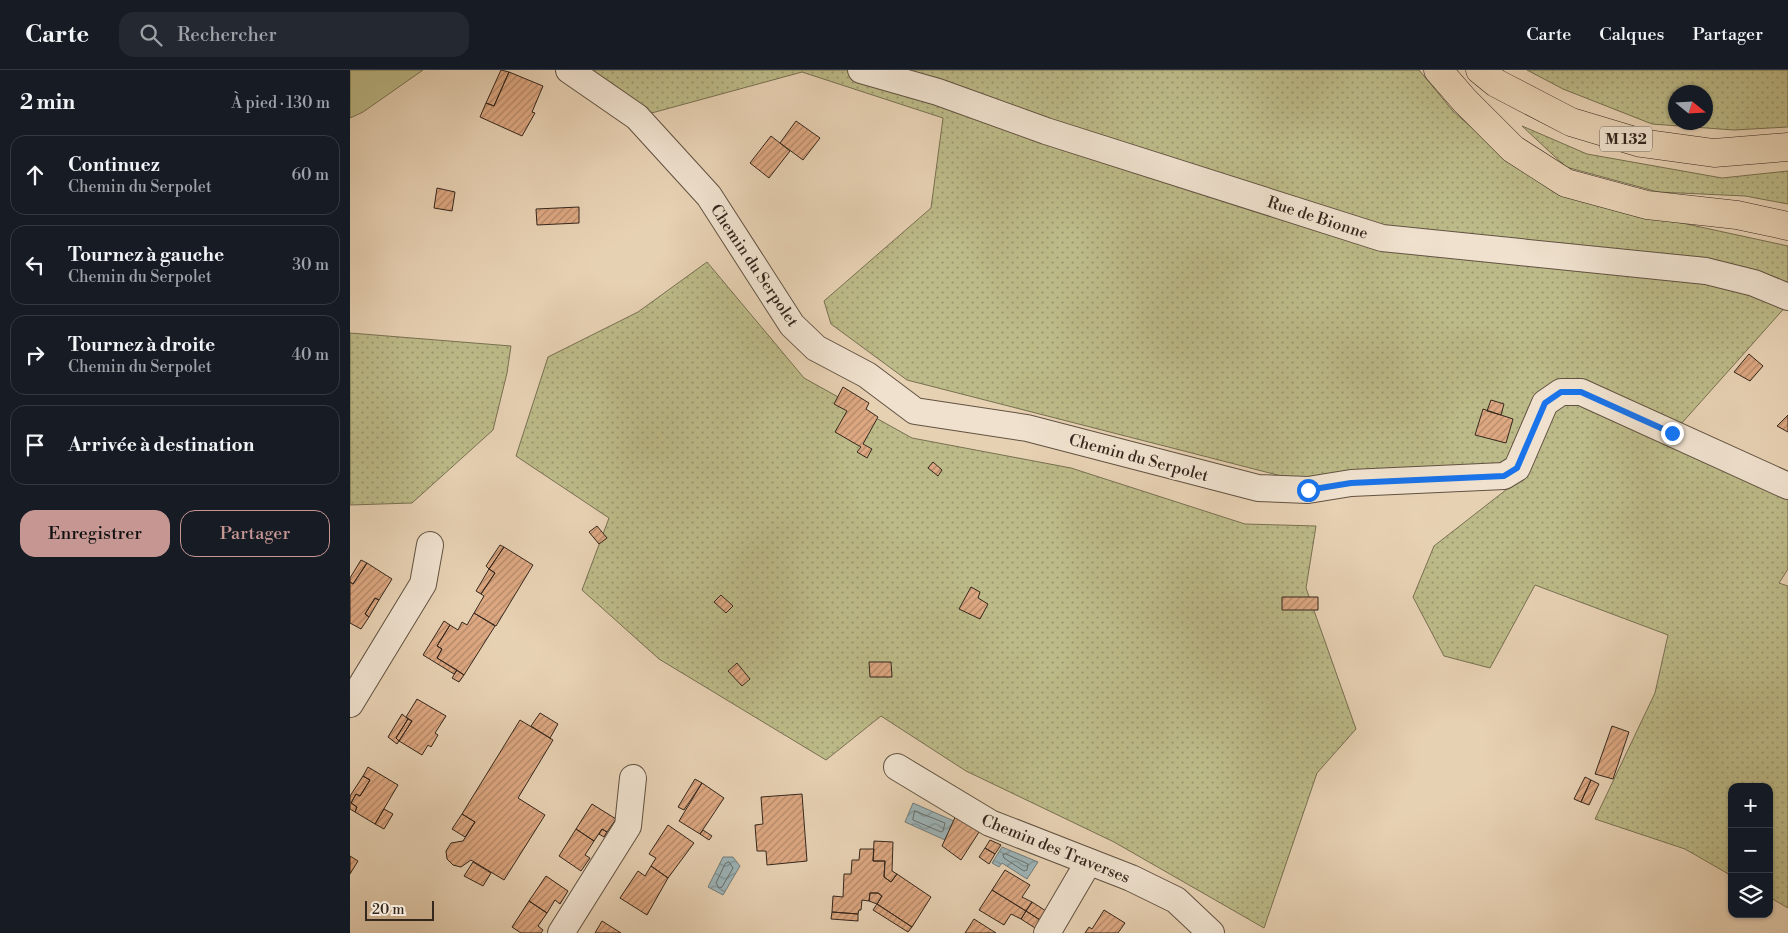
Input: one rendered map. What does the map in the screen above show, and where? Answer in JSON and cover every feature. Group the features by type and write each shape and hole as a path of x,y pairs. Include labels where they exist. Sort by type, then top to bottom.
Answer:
{"main road":[{"path":"1438,70 1465,102 1513,149 1566,183 1647,205 1737,215 1788,226"},
{"name":"M 132","path":"1480,70 1496,82 1571,122 1641,143 1714,153 1788,147"}],"street":[{"name":"Chemin du Serpolet","path":"569,70 637,117 709,196 798,331 816,348 867,375 915,411 1027,428 1258,488 1308,490 1351,483 1504,476 1517,468 1545,403 1561,392 1581,392 1788,486"},
{"name":"Rue de Bionne","path":"861,70 938,92 1046,131 1382,238 1706,271 1754,283 1788,297"},
{"path":"350,704 423,584 430,545"},
{"name":"Chemin des Traverses","path":"897,767 990,823 1131,878 1176,900 1211,933"},
{"path":"561,933 628,826 633,778"},
{"path":"1047,933 1088,862"}],"shaded area":[{"path":"350,70 423,70 363,112 350,118"},
{"path":"582,70 1419,70 1453,111 1509,161 1622,210 1788,246 1788,304 1673,433 1788,486 1788,569 1779,583 1788,586 1788,908 1773,899 1773,783 1728,783 1728,874 1685,849 1595,819 1655,693 1668,635 1535,585 1490,668 1444,656 1413,597 1434,546 1511,486 1332,489 907,380 831,324 824,301 931,208 943,118 802,72 637,117"},
{"path":"1527,70 1788,70 1788,127 1734,130 1713,128 1713,85 1668,85 1668,125 1652,124 1563,89"},
{"path":"1522,126 1587,154 1722,178 1788,171 1788,204 1745,196 1658,192 1566,167"},
{"path":"707,262 804,378 912,438 1071,468 1245,524 1316,526 1306,588 1356,729 1317,773 1264,928 1114,842 966,771 881,716 826,760 659,659 582,590 609,518 516,456 548,357 638,312"},
{"path":"350,333 511,346 507,373 493,430 412,503 350,505"}],"water":[{"path":"913,803 954,821 945,840 905,822"},
{"path":"1002,847 1038,862 1027,879 1002,863 999,867 992,863"},
{"path":"723,857 733,857 740,866 723,895 708,887"}],"building":[{"path":"501,70 509,72 494,106 486,103"},
{"path":"509,72 543,86 532,112 535,113 522,136 480,117 486,103 494,106"},
{"path":"796,121 820,138 803,160 780,143"},
{"path":"771,136 790,151 769,178 750,163"},
{"path":"437,188 455,192 452,211 434,208"},
{"path":"579,207 579,223 537,225 536,209"},
{"path":"1749,354 1763,366 1750,381 1734,372"},
{"path":"843,387 869,403 866,409 878,417 863,444 872,449 867,458 857,452 861,447 835,432 847,411 834,404"},
{"path":"1491,400 1504,404 1501,415 1487,411"},
{"path":"1483,409 1513,419 1506,443 1475,435"},
{"path":"1788,415 1788,432 1777,426"},
{"path":"933,462 942,470 938,476 928,468"},
{"path":"597,526 607,538 599,544 589,532"},
{"path":"500,545 504,547 489,569 486,566"},
{"path":"504,547 533,565 496,626 474,613 484,596 481,594 495,573 489,569"},
{"path":"361,560 367,563 353,584 350,582 350,578"},
{"path":"367,563 392,579 379,600 375,598 365,614 369,617 361,629 350,623 350,582 353,584"},
{"path":"489,569 495,573 481,594 476,591"},
{"path":"971,587 980,592 978,598 988,604 980,619 959,609"},
{"path":"721,595 733,606 726,613 714,602"},
{"path":"1282,597 1318,597 1318,610 1282,610"},
{"path":"375,598 379,600 369,617 365,614"},
{"path":"474,613 495,626 464,675 437,658 442,649 437,646 450,625 458,630 462,622 467,625"},
{"path":"444,621 450,625 437,646 442,649 437,658 457,670 454,674 423,655"},
{"path":"869,662 891,662 892,677 870,677"},
{"path":"737,663 750,679 742,686 728,671"},
{"path":"457,670 464,675 459,682 452,678"},
{"path":"417,699 446,716 435,733 438,735 431,747 428,745 422,755 399,741 412,721 406,717"},
{"path":"540,713 558,724 550,738 531,726"},
{"path":"402,714 408,719 396,738 399,741 397,744 388,737"},
{"path":"408,719 412,721 399,741 396,738"},
{"path":"520,720 553,740 518,798 545,815 504,880 471,860 461,867 453,865 447,859 446,851 451,843 463,841 475,822 462,814"},
{"path":"1612,726 1629,732 1613,779 1595,774"},
{"path":"368,767 398,785 375,824 355,812 357,807 351,803 356,794 360,796 370,780 363,776"},
{"path":"363,776 370,780 360,796 356,794 351,803 357,807 355,812 350,809 350,796"},
{"path":"1585,777 1591,780 1581,802 1574,799"},
{"path":"695,779 702,783 684,810 678,807"},
{"path":"1591,780 1599,784 1589,805 1581,802"},
{"path":"702,783 724,798 700,834 679,821"},
{"path":"802,794 807,861 767,865 766,851 757,851 755,825 763,824 761,797"},
{"path":"592,804 616,819 607,832 602,829 594,841 576,829"},
{"path":"384,809 393,814 384,829 375,824"},
{"path":"957,813 981,829 961,860 942,846"},
{"path":"462,814 475,822 465,837 452,829"},
{"path":"668,825 694,843 668,878 651,866 656,858 649,854"},
{"path":"576,829 594,841 585,855 590,858 581,871 559,856"},
{"path":"602,829 607,832 604,837 599,834"},
{"path":"703,830 712,836 709,840 700,834"},
{"path":"990,840 1001,845 995,854 985,848"},
{"path":"874,841 893,842 892,871 897,874 891,882 884,877 885,861 873,861"},
{"path":"985,848 995,854 989,864 979,857"},
{"path":"860,849 874,849 873,861 885,861 884,877 891,882 897,874 931,897 912,927 877,904 882,896 878,893 870,893 869,901 862,900 861,910 859,910 858,914 832,912 833,896 843,897 844,874 851,874 852,860 859,860"},
{"path":"350,856 358,861 350,874"},
{"path":"473,862 491,873 483,886 464,876"},
{"path":"651,866 668,878 647,915 620,898 638,871 645,876"},
{"path":"1005,870 1030,885 1022,897 1032,902 1026,911 992,890"},
{"path":"546,876 568,891 560,904 555,900 547,913 529,901"},
{"path":"992,890 1026,911 1021,919 1011,914 1004,925 979,910"},
{"path":"870,893 878,893 882,896 877,904 869,901"},
{"path":"529,901 547,913 538,926 543,930 541,933 521,933 512,927"},
{"path":"1032,902 1046,911 1040,920 1026,911"},
{"path":"877,904 912,927 908,932 873,910"},
{"path":"1104,910 1125,923 1118,933 1085,933 1089,927 1092,929"},
{"path":"1026,911 1040,920 1035,928 1021,919"},
{"path":"832,912 858,914 858,921 831,919"},
{"path":"974,919 996,933 965,933"},
{"path":"602,921 621,933 595,933"}],"route":[{"path":"1308,490 1351,483 1473,479 1504,476 1517,468 1545,403 1561,392 1581,392 1672,433"}]}
